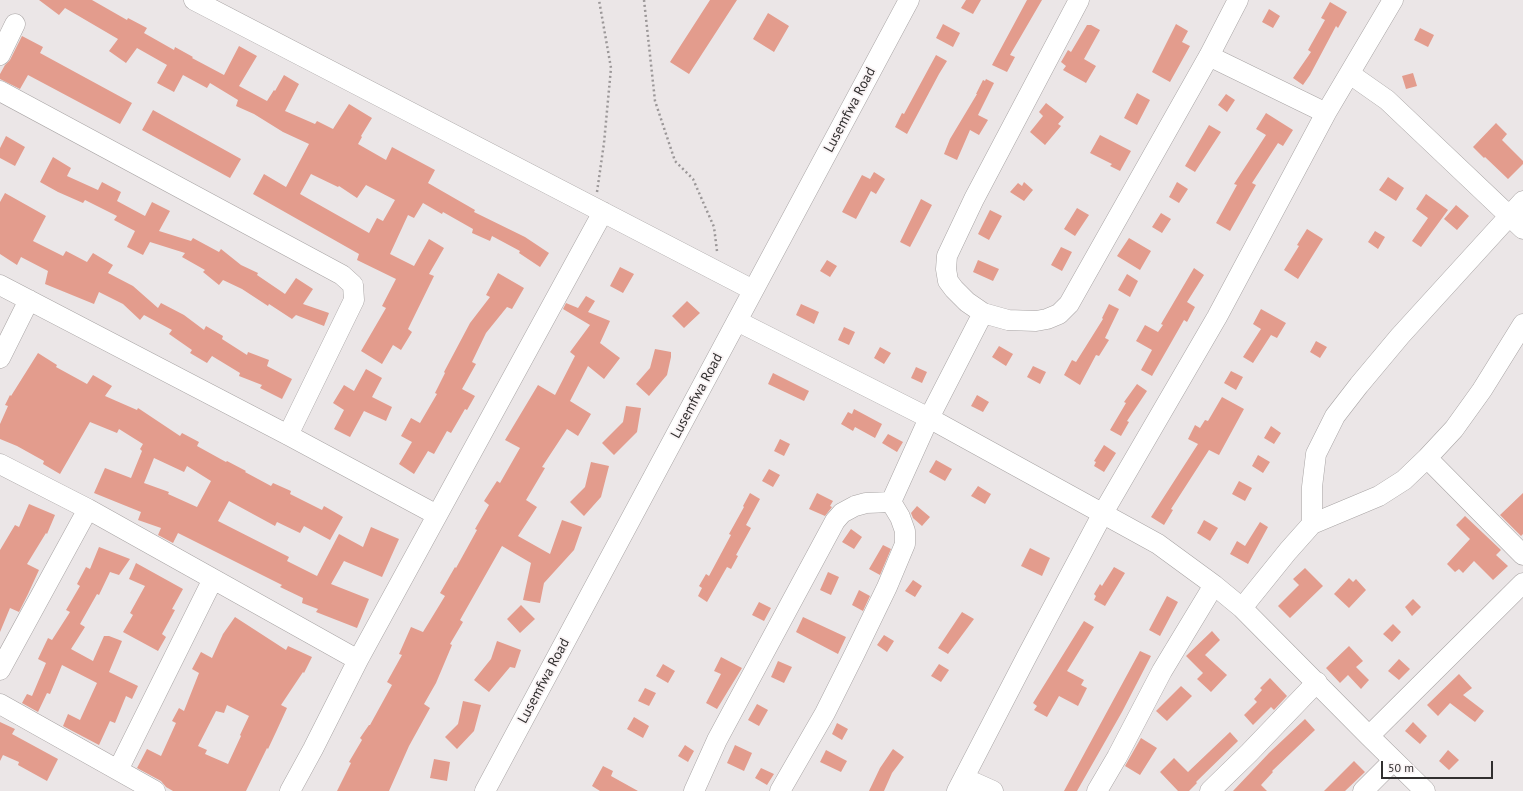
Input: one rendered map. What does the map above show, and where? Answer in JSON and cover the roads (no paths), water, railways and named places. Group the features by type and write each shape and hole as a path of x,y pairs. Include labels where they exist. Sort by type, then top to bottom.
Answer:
{"street":[{"path":"194,0 753,290"},
{"name":"Lusemfwa Road","path":"485,791 909,0"},
{"path":"1079,0 974,199 947,256 946,269 948,281 954,289 967,302 982,313 1008,320 1036,321 1047,319 1059,314 1069,304 1209,56 1238,0"},
{"path":"993,791 961,784 1026,656 1103,513 1217,317 1326,113 1393,0"},
{"path":"0,55 15,24"},
{"path":"1209,56 1326,113"},
{"path":"1350,74 1387,100 1516,223"},
{"path":"0,91 342,275 353,285 354,300 288,435"},
{"path":"1312,524 1312,487 1316,454 1335,416 1358,385 1400,336 1516,223 1523,201"},
{"path":"290,791 358,660 437,515 597,209"},
{"path":"0,285 288,435 437,515"},
{"path":"0,358 28,300"},
{"path":"891,502 930,418 982,313"},
{"path":"738,321 930,418 1158,544 1214,585 1242,608 1317,682 1368,736 1425,791"},
{"path":"1242,608 1312,524 1379,496 1404,480 1427,458 1454,429 1474,401 1523,324"},
{"path":"1427,458 1523,555"},
{"path":"0,464 88,509 358,660"},
{"path":"694,791 717,740 836,521 842,513 855,506 866,503 891,502"},
{"path":"780,791 825,713 887,587 905,544 905,532 900,517 891,502"},
{"path":"0,670 88,509"},
{"path":"118,770 213,579"},
{"path":"1368,736 1523,583"},
{"path":"1097,791 1117,757 1162,671 1214,585"},
{"path":"1210,791 1249,753 1317,682"},
{"path":"0,704 156,791"},
{"path":"1363,791 1393,761"}]}
